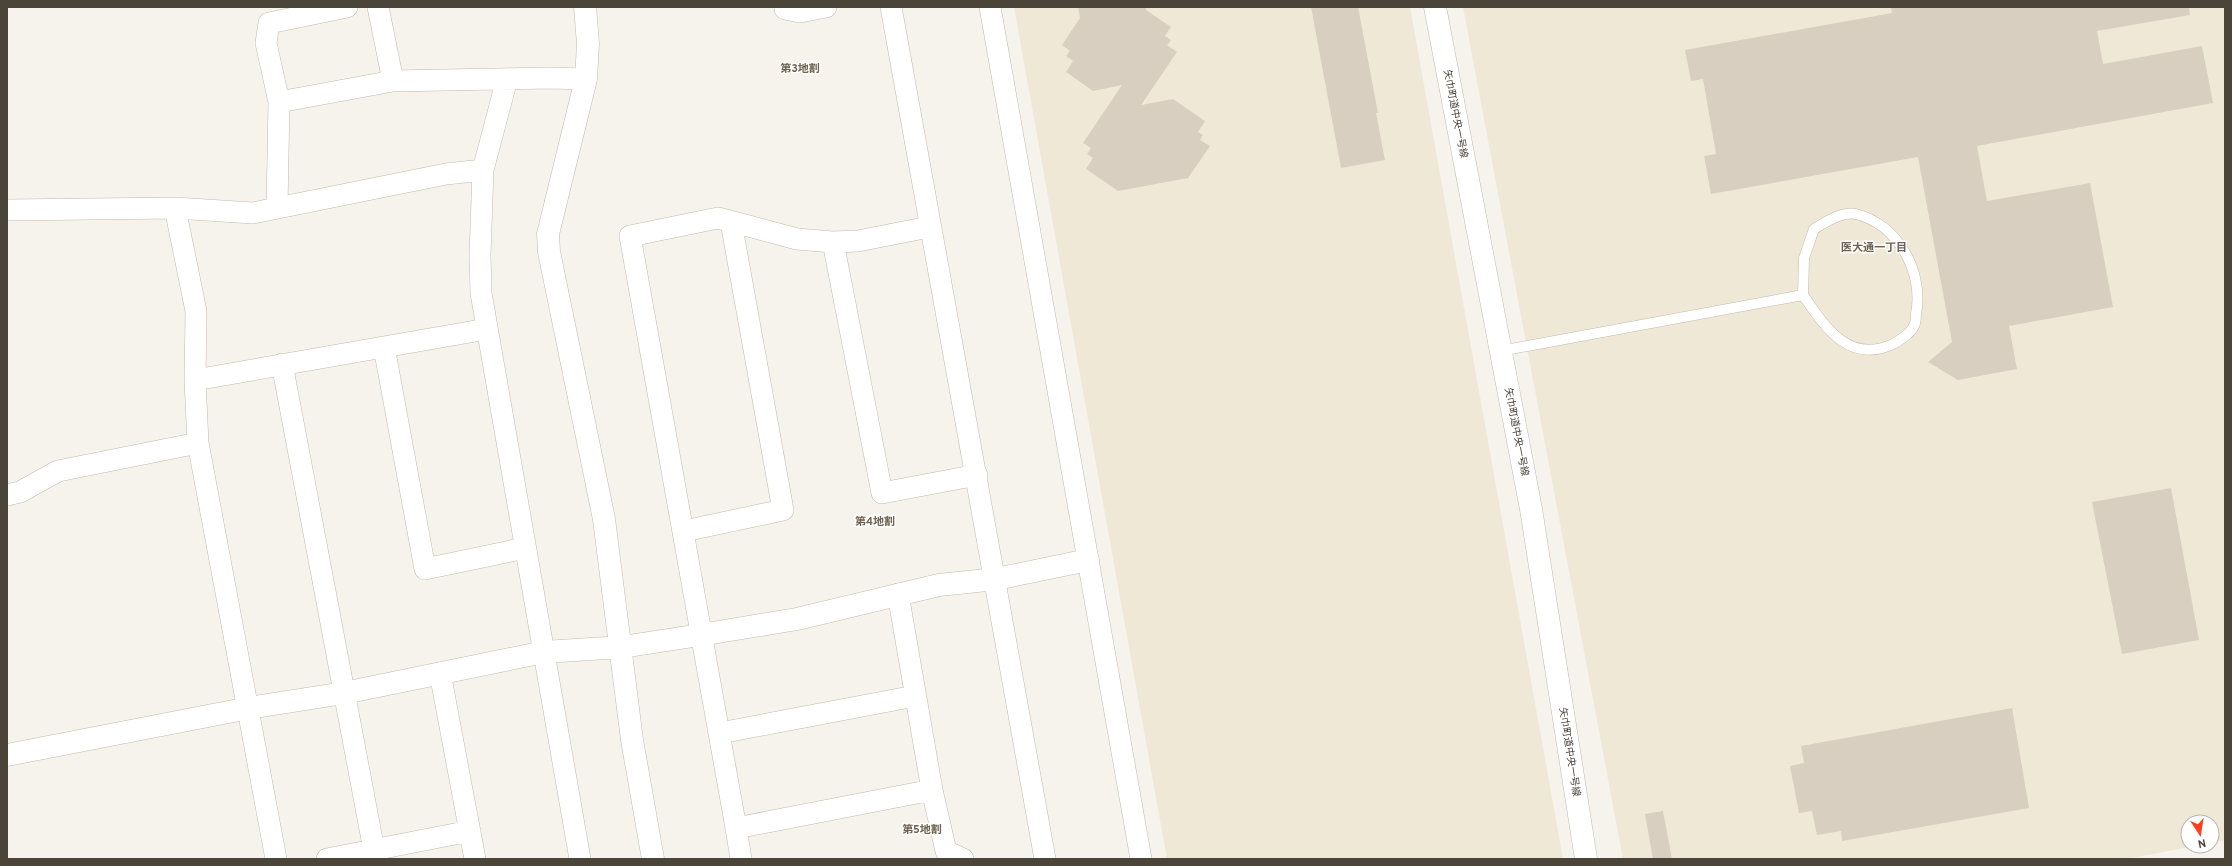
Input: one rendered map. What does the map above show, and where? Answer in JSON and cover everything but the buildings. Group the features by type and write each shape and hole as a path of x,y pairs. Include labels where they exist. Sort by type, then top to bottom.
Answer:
{"street":[{"path":"277,207 279,102 266,43 269,23 347,7"},
{"path":"378,7 393,81"},
{"path":"585,7 588,44 586,79 548,234 549,252 604,519 622,647 632,740 653,859"},
{"path":"785,7 785,9 800,12 826,7"},
{"path":"891,7 929,227 996,579 1045,859"},
{"path":"990,7 1141,859"},
{"name":"矢巾町道中央一号線","path":"1435,7 1531,509 1586,859"},
{"path":"507,79 483,170 480,256 481,293 580,859"},
{"path":"279,102 393,81 586,79"},
{"path":"7,210 175,208 253,213 446,174 483,170"},
{"path":"175,208 196,311 194,380 198,443 249,708 276,859"},
{"path":"741,859 720,733 700,635 684,531 630,236 718,218 797,239 832,242 858,241 929,227"},
{"path":"684,531 783,510 731,222"},
{"path":"832,242 882,493 977,476"},
{"path":"194,380 487,329"},
{"path":"384,347 425,569 525,548"},
{"path":"282,364 374,850"},
{"path":"7,495 20,492 58,471 198,443"},
{"path":"7,755 249,708 344,692 544,652 622,647 797,619 939,585 996,579 1088,560"},
{"path":"898,594 932,790 946,851 963,859"},
{"path":"440,673 475,859"},
{"path":"720,733 915,696"},
{"path":"736,828 932,790"},
{"path":"327,859 470,831"}],"lane":[{"path":"1855,214 1880,224 1901,245 1915,271 1919,299 1914,326 1896,342 1878,350 1852,348 1847,345 1832,333 1817,316 1804,295 1804,258 1814,228 1836,216 1855,214"},
{"path":"1500,351 1804,295"}],"shaded area":[{"path":"1014,7 1410,7 1563,859 1167,859"},
{"path":"1463,7 2225,7 2225,840 2220,841 2220,814 2180,814 2180,849 2126,859 1623,859"}],"district":[{"name":"第3地割","path":"800,69"},
{"name":"医大通一丁目","path":"1874,248"},
{"name":"第4地割","path":"875,522"},
{"name":"第5地割","path":"922,830"}]}
